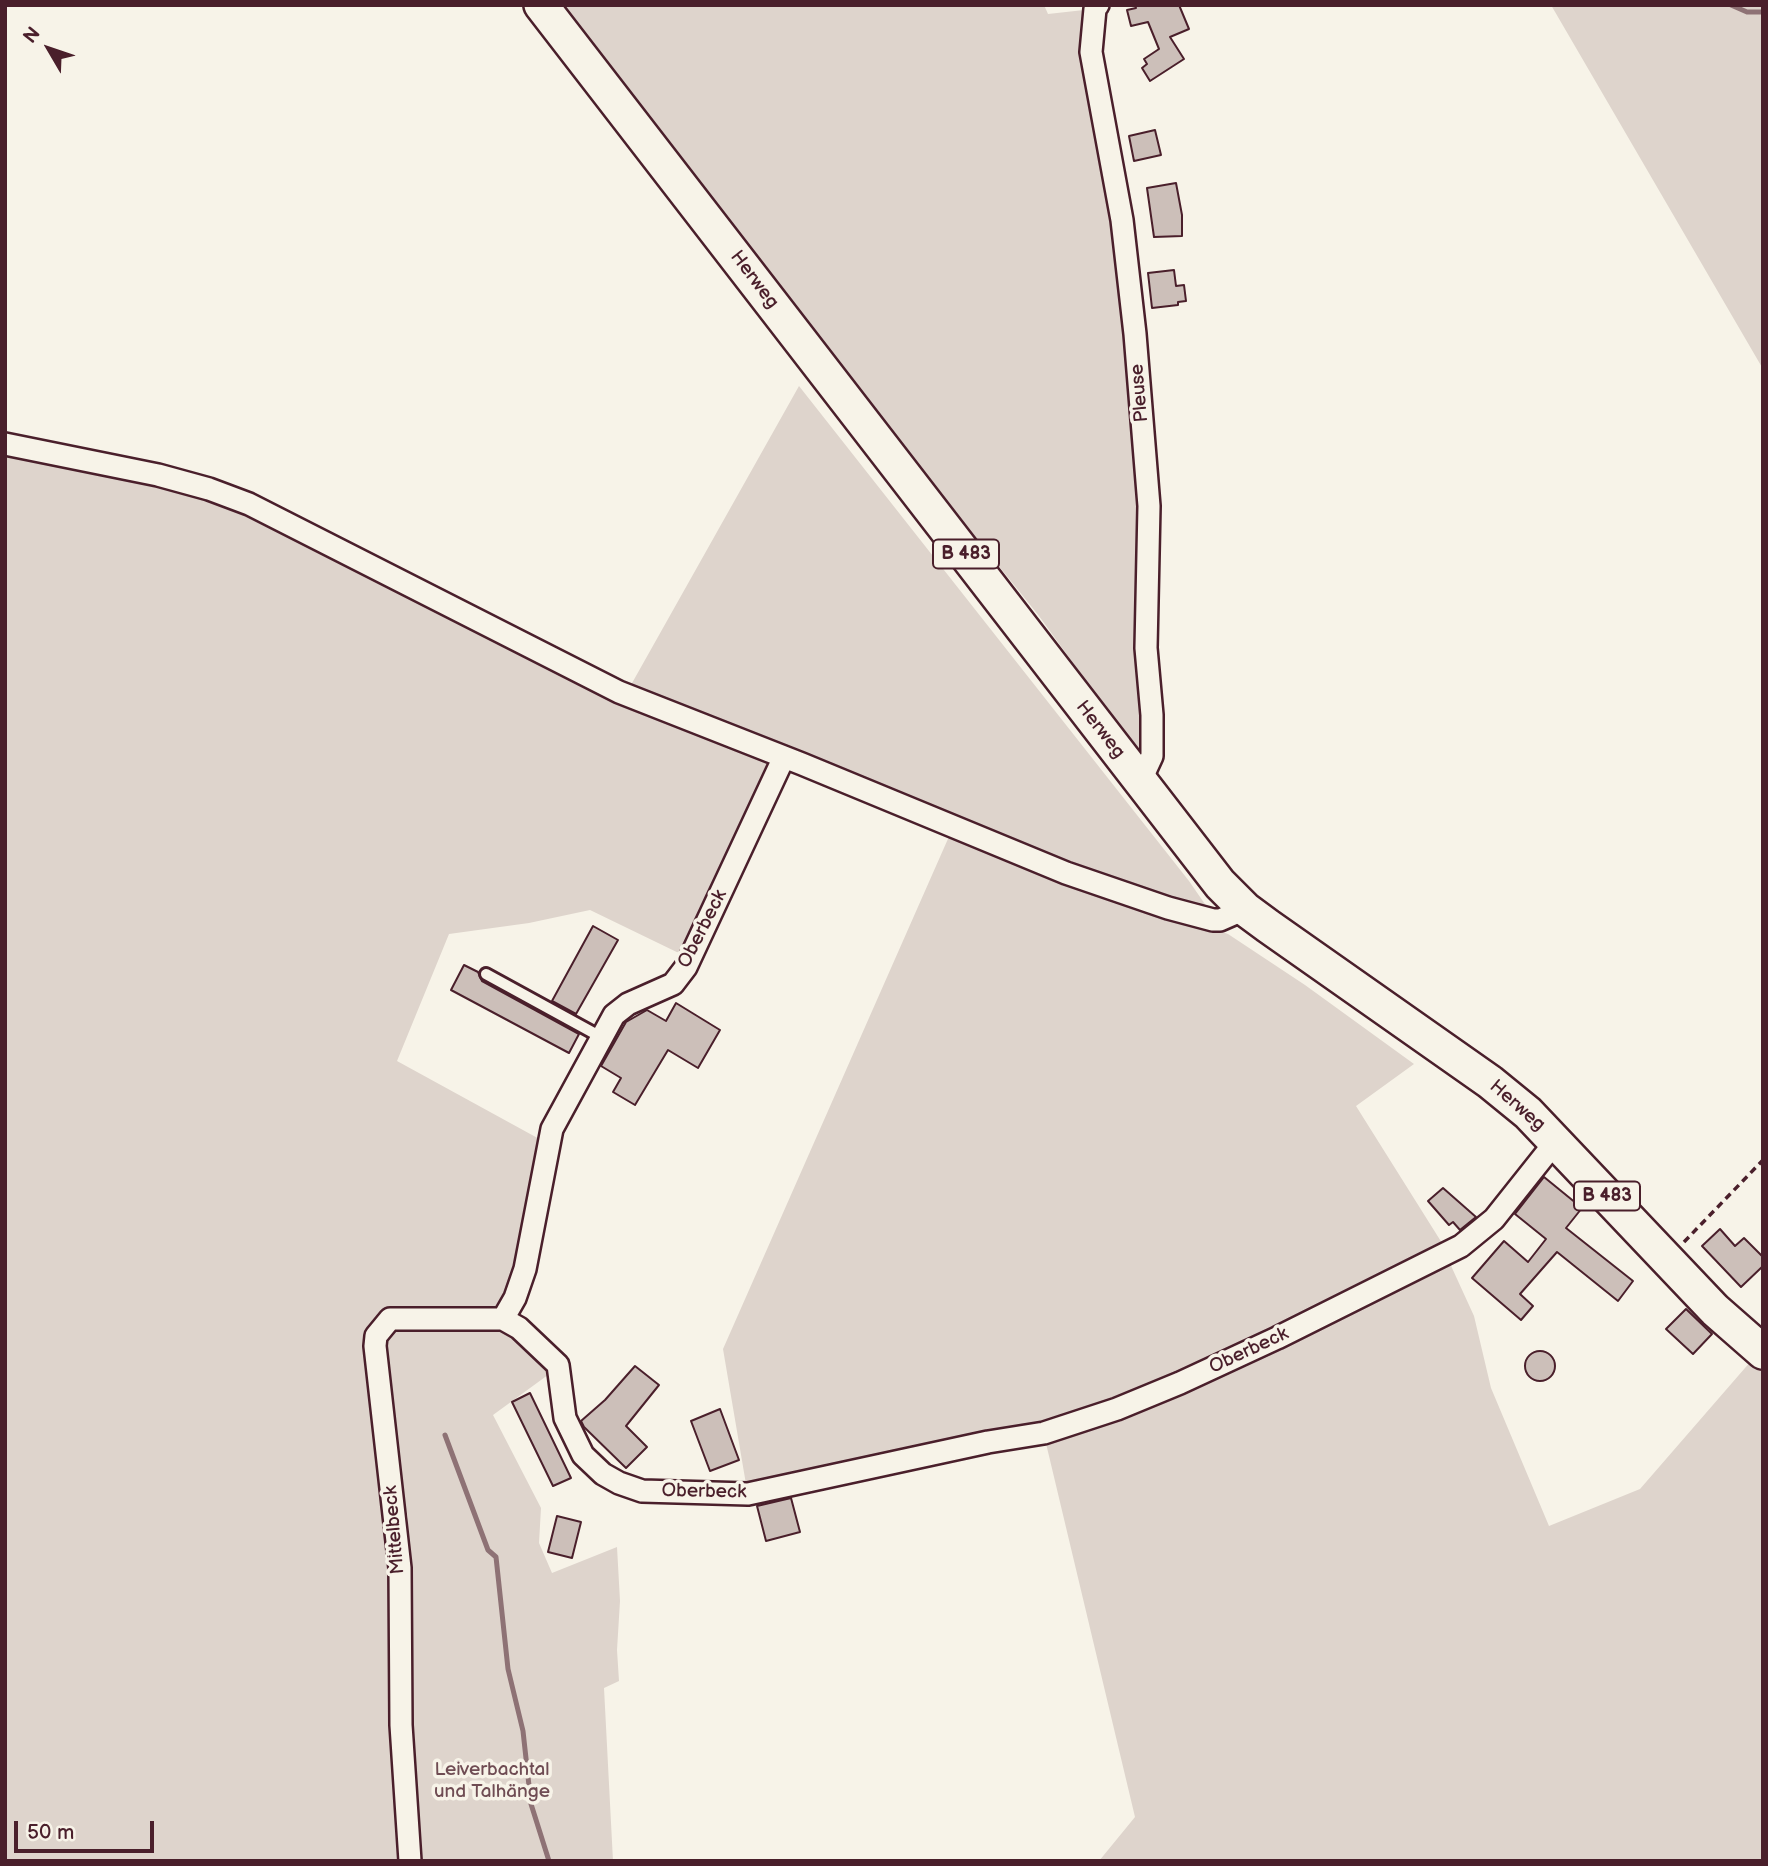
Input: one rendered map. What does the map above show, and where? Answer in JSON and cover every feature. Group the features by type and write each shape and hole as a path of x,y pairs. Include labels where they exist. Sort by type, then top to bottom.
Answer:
{"main road":[{"name":"Herweg","path":"541,5 1220,884 1245,909 1490,1082 1528,1113 1715,1310 1763,1352"}],"street":[{"name":"Pleuse","path":"1098,5 1095,9 1091,52 1122,220 1135,334 1149,506 1146,648 1152,715 1152,756 1140,782"},
{"path":"5,444 158,475 249,503 619,692 1047,865 1123,893 1213,920 1220,920 1245,909"},
{"name":"Oberbeck","path":"784,757 686,967 673,984 628,1004 614,1015 552,1129 525,1269 515,1298 503,1319 519,1328 558,1365 565,1418 570,1432 583,1455 603,1474 620,1483 642,1491 748,1494 988,1442 1044,1433 1117,1409 1277,1338 1461,1246 1494,1219 1556,1141"},
{"name":"Mittelbeck","path":"410,1861 401,1725 400,1568 376,1336 390,1319 503,1319"}],"lane":[{"path":"486,974 601,1037"}],"path":[{"path":"1667,1261 1763,1160"}],"green space":[{"path":"561,5 1044,5 1048,14 1093,9 1132,338 1148,716 1141,757 1039,616 759,268"},
{"path":"1551,5 1763,5 1763,369"},
{"path":"799,386 1189,881 1209,910 1125,890 627,692"},
{"name":"Leiverbachtal und Talhänge","path":"5,449 121,469 214,496 346,556 639,706 776,763 687,957 590,910 529,923 449,934 397,1061 543,1141 527,1258 513,1301 503,1315 424,1313 388,1318 413,1324 508,1325 534,1349 552,1372 493,1415 541,1508 539,1543 552,1573 617,1547 620,1601 617,1650 619,1681 604,1688 613,1861 413,1861 404,1722 408,1517 388,1432 384,1322 376,1329 372,1343 397,1568 398,1725 406,1861 5,1861"},
{"path":"951,832 1228,934 1305,985 1414,1064 1356,1106 1447,1251 1117,1406 747,1490 723,1349"},
{"path":"1447,1257 1474,1316 1491,1388 1549,1526 1640,1489 1758,1353 1763,1357 1763,1861 1099,1861 1135,1817 1044,1435"}],"building":[{"path":"1135,5 1179,5 1189,29 1170,37 1184,59 1150,81 1142,68 1147,64 1144,59 1159,49 1148,22 1131,26 1127,10 1136,8"},
{"path":"1155,130 1161,155 1134,161 1129,136"},
{"path":"1176,183 1182,215 1182,236 1154,237 1147,188"},
{"path":"1174,270 1176,286 1184,285 1186,301 1178,302 1178,305 1152,308 1148,273"},
{"path":"593,926 618,940 576,1014 552,1001"},
{"path":"464,965 478,972 482,981 579,1034 569,1053 451,990"},
{"path":"676,1003 720,1030 698,1068 668,1050 635,1105 613,1092 621,1078 601,1066 626,1022 647,1010 666,1021"},
{"path":"1544,1177 1582,1208 1566,1228 1633,1281 1618,1301 1557,1252 1520,1294 1533,1306 1521,1320 1472,1278 1504,1241 1528,1262 1546,1239 1515,1214"},
{"path":"1443,1188 1476,1217 1460,1230 1453,1222 1449,1225 1428,1201"},
{"path":"1720,1229 1735,1246 1744,1238 1763,1257 1763,1266 1741,1287 1702,1246"},
{"path":"1686,1309 1712,1334 1693,1354 1666,1329"},
{"path":"1540,1351 1550,1356 1555,1366 1550,1376 1540,1381 1530,1376 1525,1366 1530,1356"},
{"path":"635,1366 659,1385 626,1426 647,1447 626,1468 581,1421 605,1400"},
{"path":"530,1393 571,1478 553,1486 512,1402"},
{"path":"720,1409 739,1460 710,1471 691,1421"},
{"path":"791,1498 800,1532 766,1541 757,1506"},
{"path":"557,1516 581,1522 572,1558 548,1552"}],"waterway":[{"path":"1731,5 1747,12 1763,12"},
{"path":"445,1435 488,1550 496,1557 508,1669 523,1731 531,1804 549,1861"}]}
